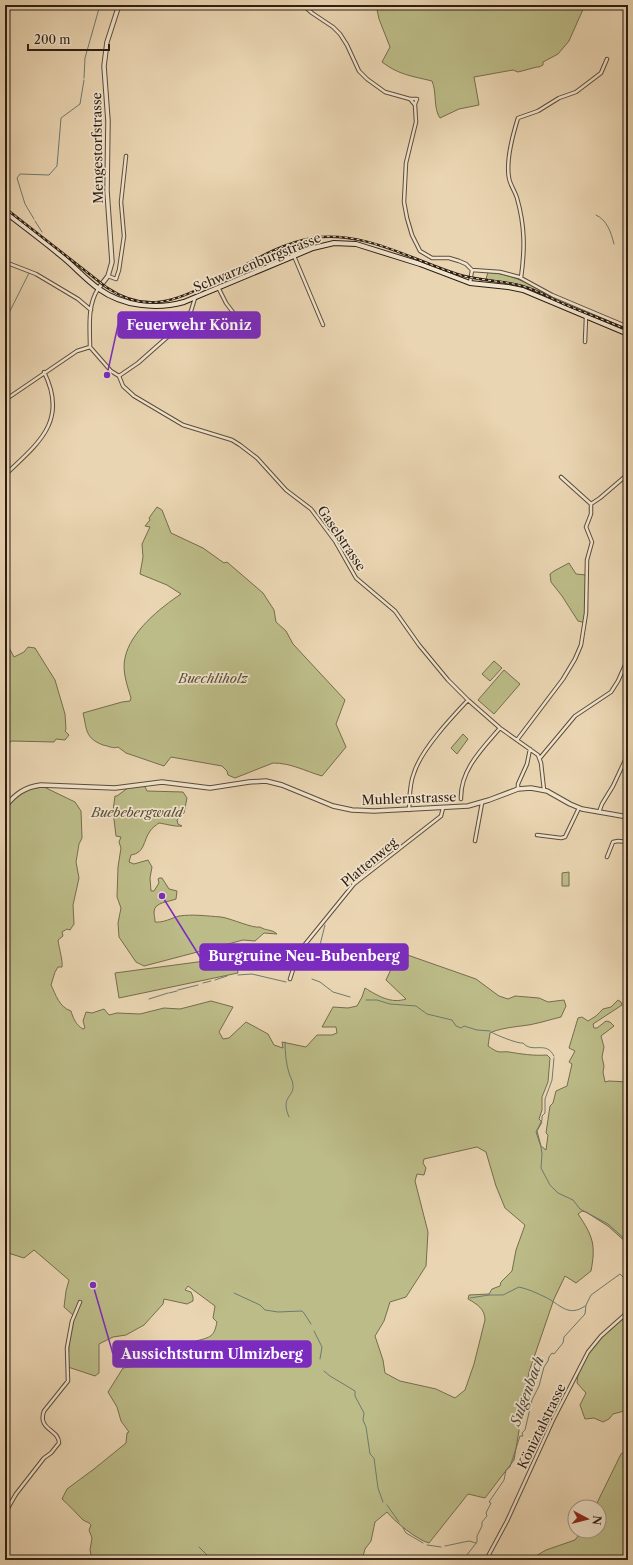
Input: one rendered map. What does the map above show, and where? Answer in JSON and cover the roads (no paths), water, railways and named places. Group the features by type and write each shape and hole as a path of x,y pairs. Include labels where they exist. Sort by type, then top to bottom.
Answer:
{"main road":[{"name":"Schwarzenburgstrasse","path":"5,212 69,262 98,289 124,301 148,306 170,306 195,298 294,256 329,244 351,243 415,262 470,283 521,289 628,334"}],"street":[{"name":"Mengestorfstrasse","path":"98,289 108,276 112,262 107,181 108,121 105,59 108,42 119,5"},
{"path":"303,5 340,34 347,45 359,71 367,79 385,92 410,99 417,99 414,105"},
{"path":"521,278 525,247 524,235 518,198 509,180 508,174 510,155 518,118 538,111 559,98 576,92 601,73 607,59"},
{"path":"410,99 414,105 416,122 406,158 406,213 412,235 418,248 427,256 432,258 454,259 466,264 472,270 503,272 521,278 552,296 628,327"},
{"path":"108,276 116,279 121,262 124,231 121,202 126,156"},
{"path":"294,256 322,325"},
{"path":"5,262 36,274 78,299 91,310"},
{"path":"470,283 472,270"},
{"path":"219,288 226,303 238,319"},
{"path":"5,400 44,372 77,351 90,347 92,299 98,289"},
{"path":"119,376 139,363 180,326 191,311 195,298"},
{"path":"585,342 586,317"},
{"name":"Gaselstrasse","path":"90,347 111,371 119,376 123,385 131,394 190,427 232,440 248,450 288,492 311,509 335,541 356,578 395,611 419,645 468,700 500,728 540,758"},
{"path":"5,475 31,450 46,432 50,423 52,409 51,386 44,372"},
{"path":"591,504 628,474"},
{"path":"517,740 560,682 575,659 581,645 586,613 587,560 592,542 586,529 591,514 591,504 561,477"},
{"path":"544,790 540,758 575,716 611,692 628,660"},
{"path":"409,810 411,784 419,761 454,715 468,700"},
{"path":"461,799 462,786 468,768 500,728"},
{"path":"518,789 530,749"},
{"path":"599,813 628,754"},
{"name":"Muhlernstrasse","path":"5,807 13,797 22,791 30,787 41,785 115,788 162,782 210,788 260,781 282,784 323,802 342,808 364,811 468,806 518,789 531,788 544,790 579,808 599,813 628,817"},
{"path":"475,841 482,802"},
{"name":"Plattenweg","path":"290,979 296,957 302,948 354,884 441,816 443,808"},
{"path":"537,835 561,838 565,837 579,808"},
{"path":"608,857 613,842 628,842"},
{"path":"5,1513 16,1494 44,1458 51,1453 59,1443 58,1437 44,1424 43,1416 44,1411 68,1381 66,1356 68,1340 72,1321 80,1302"},
{"name":"Köniztalstrasse","path":"486,1560 507,1521 553,1420 588,1352 601,1336 628,1312"}],"waterway":[{"path":"84,78 85,58 100,5"},
{"path":"34,219 25,204 17,178 20,174 49,175 57,166 61,118 80,104 84,80"},
{"path":"596,215 606,223 614,244"},
{"path":"35,221 42,232"},
{"path":"5,321 29,273"},
{"path":"319,949 325,925"},
{"path":"238,975 252,974 286,982"},
{"path":"215,980 227,976"},
{"path":"312,979 320,982 333,992 350,997"},
{"path":"203,983 211,981"},
{"path":"178,990 198,985"},
{"path":"169,993 177,991"},
{"path":"149,999 168,993"},
{"path":"366,1000 377,1000 390,1004 416,1006 427,1014 452,1020 456,1026 461,1028 464,1026 477,1030 490,1031"},
{"path":"491,1032 512,1041 523,1043 527,1046 547,1049 551,1051 554,1056"},
{"path":"285,1042 287,1066 293,1082 292,1093 288,1098 286,1105 289,1117"},
{"path":"554,1058 552,1080 545,1099 545,1113 542,1116 542,1120 536,1132 542,1154 541,1168 550,1185 558,1193 573,1200 580,1209 608,1224 628,1242"},
{"path":"627,1278 625,1272 628,1261"},
{"name":"Sulgenbach","path":"463,1560 477,1542 477,1536 482,1526 482,1522 487,1516 486,1513 491,1503 489,1502 504,1480 506,1470 510,1467 520,1436 523,1436 522,1433 525,1430 532,1400 539,1386 544,1367 549,1357 552,1353 554,1354 563,1343 564,1337 585,1314 586,1305 591,1295 620,1274 624,1278 628,1278"},
{"path":"489,1295 503,1295 519,1287 539,1294 564,1309 574,1311 585,1306"},
{"path":"234,1293 260,1305 265,1310 278,1312 302,1311 311,1324"},
{"path":"470,1298 489,1295"},
{"path":"314,1331 322,1347 320,1359"},
{"path":"324,1371 355,1391 355,1396 364,1413 363,1420 366,1427 370,1454 374,1458 378,1488 383,1502"},
{"path":"387,1505 399,1522"},
{"path":"403,1528 406,1533 423,1543"},
{"path":"445,1546 469,1541 476,1543"},
{"path":"427,1545 441,1547"},
{"path":"199,1547 212,1560"},
{"path":"174,1558 183,1560"}],"railway":[{"path":"5,208 106,287 134,300 160,302 186,295 261,256 299,241 312,238 350,238 386,247 457,274 514,284 528,288 628,330"}],"place":[{"name":"Feuerwehr Köniz","path":"107,375"},
{"name":"Burgruine Neu-Bubenberg","path":"162,896"},
{"name":"Aussichtsturm Ulmizberg","path":"93,1285"}],"park label":[{"name":"Buechliholz","path":"213,678"},
{"name":"Buebebergwald","path":"137,812"}]}
